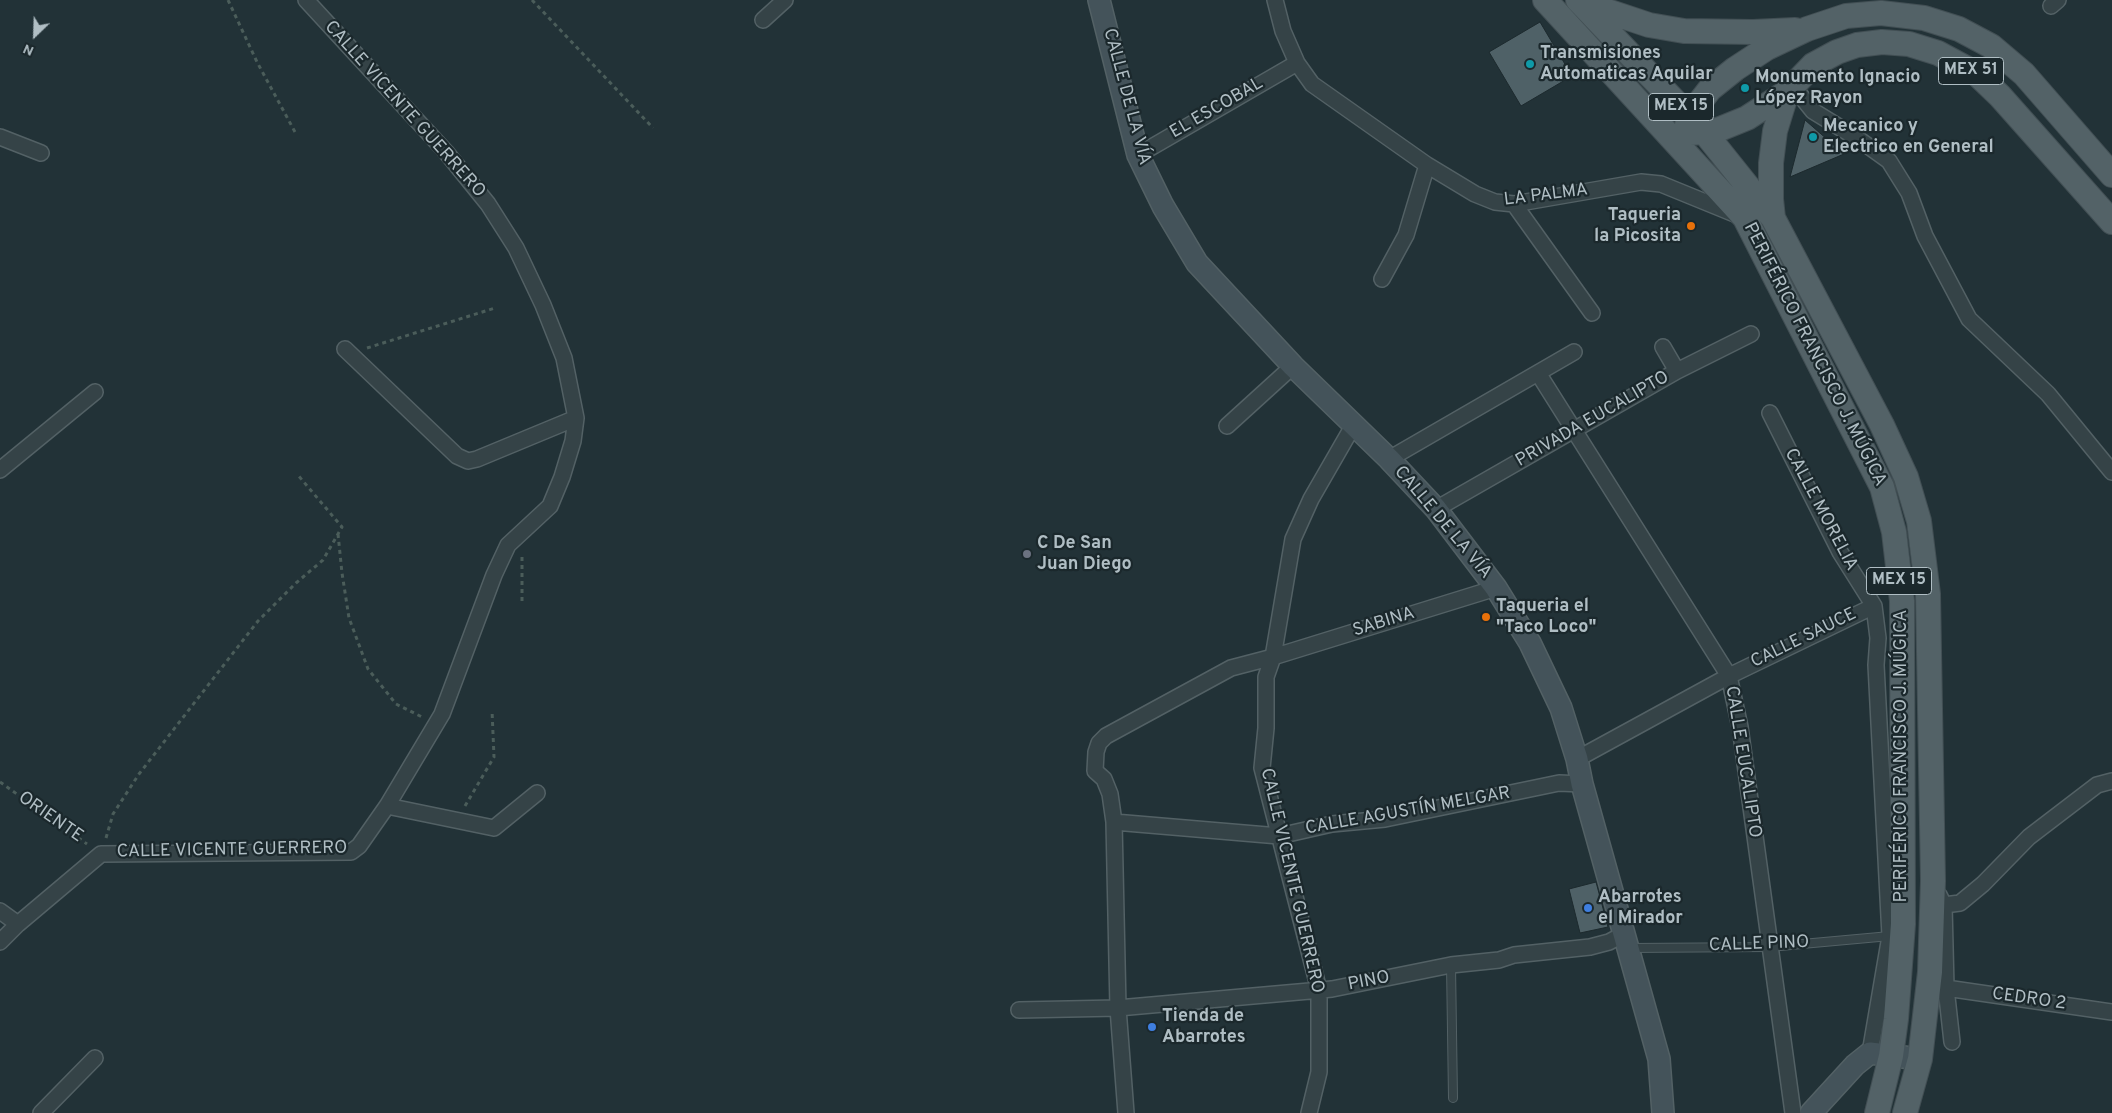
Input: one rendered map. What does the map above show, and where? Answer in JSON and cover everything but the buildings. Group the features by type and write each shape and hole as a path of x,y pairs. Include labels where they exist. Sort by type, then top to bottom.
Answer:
{"main road":[{"name":"PERIFÉRICO FRANCISCO J. MÚGICA","path":"1544,0 1745,218 1882,487 1894,532 1902,600 1903,924 1896,1019 1880,1054 1877,1113"},
{"name":"PERIFÉRICO FRANCISCO J. MÚGICA","path":"1580,1 1773,218 1882,425 1906,477 1919,520 1928,594 1933,881 1930,972 1920,1059 1905,1113"},
{"path":"1580,1 1649,25 1684,31 1753,32 1807,29"},
{"name":"MEX 51","path":"1693,127 1710,89 1735,69 1767,48 1807,29 1880,7 1950,26 1991,46 2024,74 2112,175"},
{"name":"MEX 51","path":"1693,127 1738,122 1789,89 1813,65 1837,52 1858,45 1882,42 1908,44 1938,52 1977,74 2000,96 2112,222"},
{"path":"1773,218 1771,163 1775,131 1789,89"},
{"path":"1660,124 1693,127 1692,161"}],"street":[{"name":"CALLE VICENTE GUERRERO","path":"101,854 351,852 359,846 387,806 442,714 494,575 508,545 550,506 562,477 573,441 576,418 564,358 543,305 516,248 488,204 446,152 306,0"},
{"path":"763,20 785,0"},
{"name":"CALLE DE LA VÍA","path":"1099,0 1138,155 1163,206 1197,263 1293,366 1389,459 1436,509 1496,588 1534,651 1561,708 1577,759 1582,784 1659,1059 1663,1113"},
{"name":"LA PALMA","path":"1275,0 1283,31 1297,63 1312,84 1428,165 1475,194 1495,202 1514,204 1641,182 1661,184 1745,218"},
{"name":"EL ESCOBAL","path":"1138,155 1297,63"},
{"path":"1789,89 1813,111 1857,138 1889,161 1909,193 1925,236 1970,319 2048,394 2112,472"},
{"path":"0,137 41,153"},
{"path":"1382,279 1406,235 1428,165"},
{"path":"1514,204 1592,313"},
{"name":"PRIVADA EUCALIPTO","path":"1436,509 1677,372 1751,334"},
{"path":"1663,347 1677,372"},
{"path":"348,352 457,456 468,461 576,418"},
{"path":"1389,459 1574,352"},
{"path":"1227,426 1293,366"},
{"name":"CALLE EUCALIPTO","path":"1538,373 1729,676 1740,727 1793,1113"},
{"path":"0,470 95,392"},
{"name":"CALLE MORELIA","path":"1770,413 1840,552 1874,606 1878,638 1876,665 1890,936 1880,1054"},
{"name":"CALLE VICENTE GUERRERO","path":"1310,1113 1319,1072 1319,990 1262,768 1266,728 1266,678 1273,658 1293,539 1311,498 1353,426"},
{"name":"SABINA","path":"1114,822 1110,794 1104,779 1095,771 1096,752 1099,743 1106,736 1231,668 1273,658 1496,588"},
{"name":"CALLE SAUCE","path":"1577,759 1729,676 1874,606"},
{"path":"1876,665 1902,666"},
{"path":"1944,904 1960,903 1984,884 2029,837 2098,785 2112,780"},
{"name":"CALLE AGUSTÍN MELGAR","path":"1114,822 1279,836 1332,824 1385,819 1559,783 1582,784"},
{"path":"387,806 494,828 538,793"},
{"path":"1114,822 1118,1008 1126,1113"},
{"path":"0,942 18,924 101,854"},
{"path":"1933,881 1944,904 1946,988 1952,1042"},
{"path":"0,911 18,924"},
{"name":"PINO","path":"1019,1010 1118,1008 1319,990 1370,982 1451,965 1499,960 1514,955 1626,941"},
{"name":"CEDRO 2","path":"1946,988 2112,1012"},
{"path":"1811,1113 1855,1065 1880,1054 1920,1059"},
{"path":"41,1113 96,1058"}],"lane":[{"name":"CALLE PINO","path":"1626,941 1769,947 1890,936"},
{"path":"1451,965 1453,1098"}],"path":[{"path":"228,0 257,62 295,132"},
{"path":"532,0 653,128"},
{"path":"348,352 495,308"},
{"path":"101,854 113,814 139,774 258,621 296,583 323,560 342,527 297,474"},
{"path":"522,532 522,604"},
{"path":"338,534 349,618 368,669 396,704 436,724"},
{"path":"458,820 494,757 492,710"},
{"name":"ORIENTE","path":"0,782 101,854"}],"place":[{"name":"Transmisiones Automaticas Aquilar","path":"1530,64"},
{"name":"Monumento Ignacio López Rayon","path":"1745,88"},
{"name":"Mecanico y Electrico en General","path":"1813,137"},
{"name":"Taqueria la Picosita","path":"1691,226"},
{"name":"C De San Juan Diego","path":"1027,554"},
{"name":"Taqueria el \"Taco Loco\"","path":"1486,617"},
{"name":"Abarrotes el Mirador","path":"1588,908"},
{"name":"Tienda de Abarrotes","path":"1152,1027"}]}
